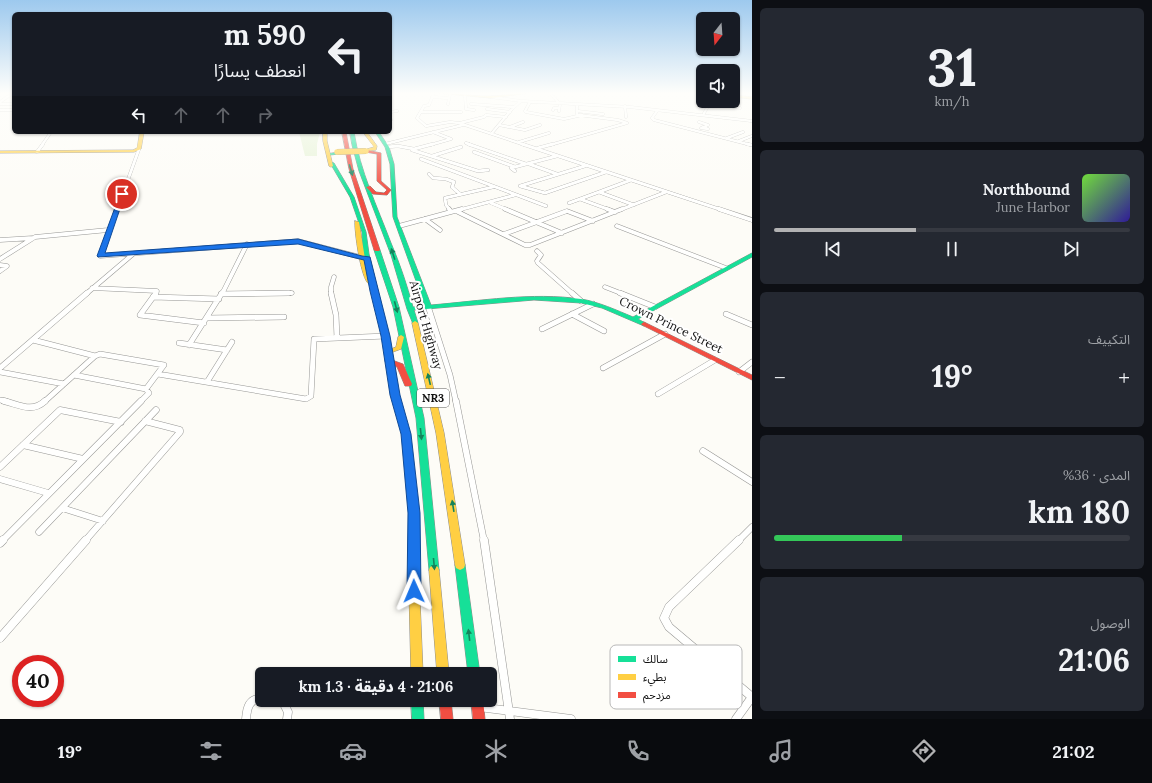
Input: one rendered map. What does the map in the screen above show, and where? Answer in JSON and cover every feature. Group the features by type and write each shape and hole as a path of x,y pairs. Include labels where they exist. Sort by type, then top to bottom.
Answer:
{"main road":[{"path":"0,152 132,151 139,149 142,134"},
{"path":"326,134 325,145 332,154"},
{"path":"329,134 333,170 346,188 356,215 371,289 374,291 386,336 395,395 406,434 414,513 413,551 417,667"},
{"name":"Airport Highway","path":"344,134 351,169 396,307 420,418 442,667"},
{"name":"Airport Highway","path":"353,134 353,142 361,172 387,238 410,309 436,408 453,510 473,667"},
{"path":"332,154 374,150 376,148 366,134"},
{"path":"378,134 386,145 392,164 390,189 395,217 428,306"},
{"path":"366,151 379,153 379,181 390,189"},
{"path":"368,188 375,193 380,194 388,193 390,189"},
{"path":"634,319 752,255"},
{"name":"Crown Prince Street","path":"410,309 428,306 534,298 582,301 634,319 752,378"},
{"path":"389,356 399,348 402,332"},
{"path":"389,356 401,368 417,404"},
{"path":"418,707 418,719"},
{"path":"446,707 447,719"},
{"path":"478,707 479,719"}],"street":[{"path":"386,145 457,127"},
{"path":"469,127 752,220"},
{"path":"492,134 498,127"},
{"path":"509,127 525,130 535,127"},
{"path":"537,149 615,127"},
{"path":"679,127 752,145"},
{"path":"696,131 705,127"},
{"path":"411,149 451,139 432,132"},
{"path":"726,138 743,132"},
{"path":"519,142 549,133"},
{"path":"36,152 50,134"},
{"path":"738,141 752,136"},
{"path":"466,143 557,174"},
{"path":"386,145 411,149 478,171 488,170"},
{"path":"432,156 461,147"},
{"path":"139,149 108,230 100,256 247,244 304,242 364,258"},
{"path":"474,152 515,169 527,164 557,156"},
{"path":"420,159 494,186 515,196 546,206"},
{"path":"586,165 520,186 541,193 546,193 606,172"},
{"path":"429,174 434,178 445,178 454,182 452,188 460,194"},
{"path":"569,203 631,180"},
{"path":"451,212 446,205 445,198 494,186"},
{"path":"599,192 634,205"},
{"path":"458,212 525,245 530,245 666,192"},
{"path":"399,226 451,212 458,212 515,196"},
{"path":"580,199 615,212"},
{"path":"491,203 562,233"},
{"path":"504,234 567,211 594,221"},
{"path":"425,219 440,230"},
{"path":"617,226 726,268"},
{"path":"0,240 108,230"},
{"path":"0,259 35,237"},
{"path":"189,345 219,299 247,244"},
{"path":"537,251 541,255 537,261 538,263 582,301"},
{"path":"0,368 133,254"},
{"path":"0,265 8,266 0,271"},
{"path":"334,277 330,284 330,292 336,315 337,338"},
{"path":"605,286 655,308"},
{"path":"92,288 157,291 140,315 204,323"},
{"path":"221,294 292,293"},
{"path":"153,297 219,299"},
{"path":"542,330 592,304"},
{"path":"428,306 450,375 481,521 510,715"},
{"path":"572,314 604,331"},
{"path":"726,314 752,325"},
{"path":"207,318 284,317"},
{"path":"603,368 665,334"},
{"path":"158,374 306,399 310,398 311,396 313,341 316,339 386,336"},
{"path":"33,340 95,356"},
{"path":"207,382 232,342"},
{"path":"179,344 227,350"},
{"path":"0,400 36,408 95,356 102,354 164,365 146,389"},
{"path":"658,394 715,360"},
{"path":"739,372 752,362"},
{"path":"0,372 64,384"},
{"path":"0,543 149,393 149,390 146,389 74,375"},
{"path":"0,467 60,410 121,422"},
{"path":"39,532 156,410"},
{"path":"0,638 180,432 180,430 174,428 145,421"},
{"path":"23,445 83,459"},
{"path":"703,451 752,482"},
{"path":"0,479 48,493"},
{"path":"62,508 103,521"},
{"path":"690,645 669,627 664,618 669,607 752,527"},
{"path":"736,719 752,697 742,689"},
{"path":"246,719 248,705 255,698"},
{"path":"286,707 288,712 287,719"},
{"path":"487,707 510,715 571,719"}],"green space":[{"path":"300,134 320,134 317,144 317,156 305,156"}],"traffic: fast":[{"path":"352,134 361,171 393,255 415,323"},
{"path":"378,134 387,147 392,164 395,217 428,306"},
{"path":"330,154 338,153"},
{"path":"332,163 352,197 364,232 366,254 386,336 390,362"},
{"path":"377,250 396,307 420,418 434,570"},
{"path":"634,319 752,255"},
{"path":"410,309 534,298 581,301 604,307 644,324"},
{"path":"460,565 473,667"},
{"path":"417,707 418,719"}],"traffic: slow":[{"path":"0,152 134,151 139,149 142,134"},
{"path":"325,134 325,141 331,166"},
{"path":"366,134 376,147 375,149 368,150"},
{"path":"337,152 366,151"},
{"path":"357,222 363,265 369,282"},
{"path":"415,323 440,433 460,565"},
{"path":"388,352 399,348 401,337"},
{"path":"390,362 395,395 406,434 414,513 413,551 417,667"},
{"path":"434,570 442,667"}],"traffic: jam":[{"path":"344,134 351,169 377,250"},
{"path":"366,151 379,153 379,181 389,190 385,194 375,193 368,187"},
{"path":"644,324 752,378"},
{"path":"389,361 400,366 408,384"},
{"path":"446,707 447,719"},
{"path":"478,707 479,719"}],"route":[{"path":"122,194 100,256 247,244 304,242 362,258 367,258 386,336 395,395 406,434 414,513 414,591"}]}
